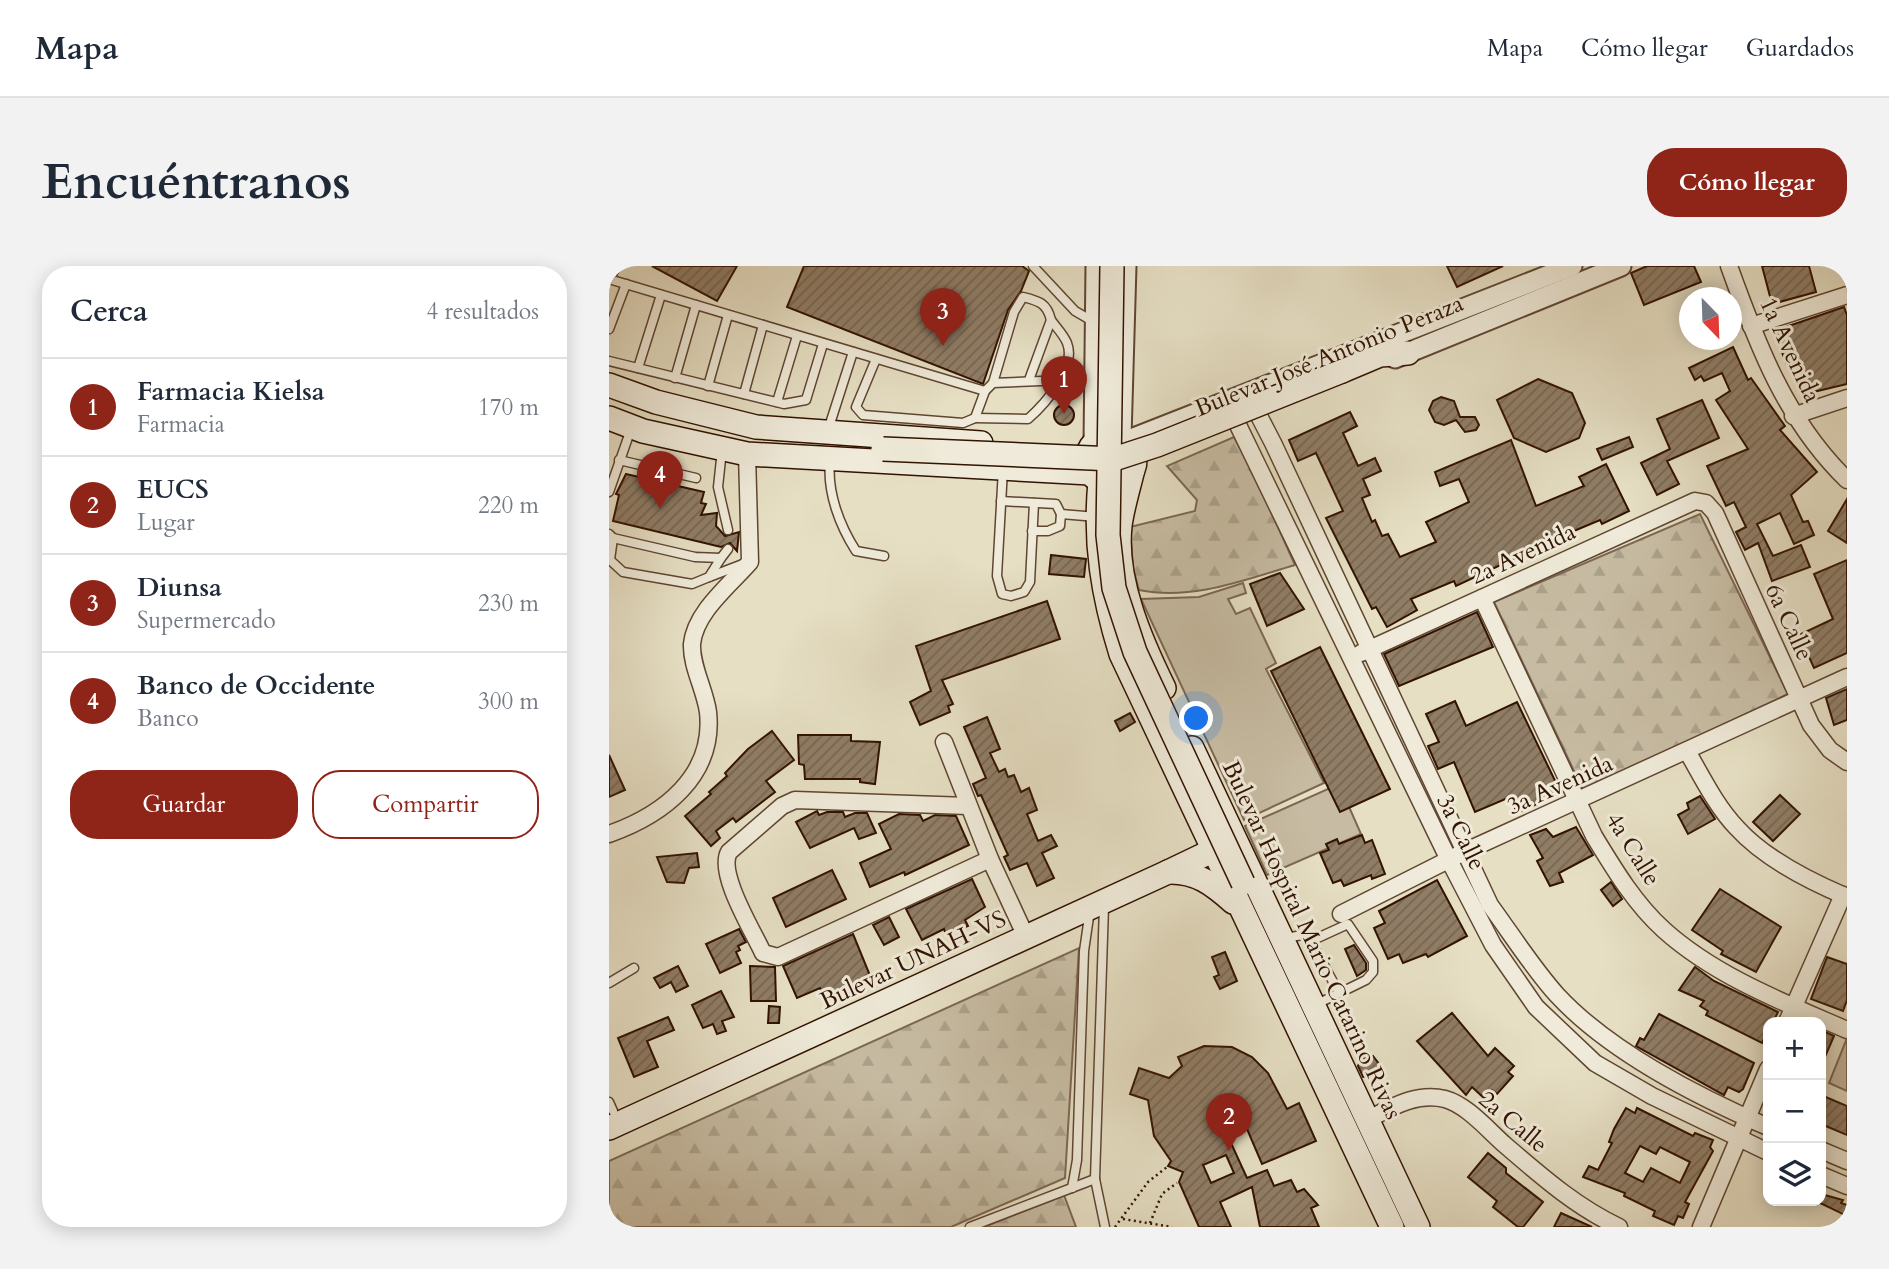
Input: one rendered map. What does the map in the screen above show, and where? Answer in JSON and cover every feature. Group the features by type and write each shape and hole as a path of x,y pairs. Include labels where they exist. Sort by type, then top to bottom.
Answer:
{"main road":[{"name":"Bulevar Hospital Mario Catarino Rivas","path":"1112,266 1108,535 1114,588 1135,652 1243,883 1281,943 1315,1005 1418,1227"},
{"path":"609,418 632,427 747,454 775,456 824,446 1114,459 1157,445 1404,344"},
{"path":"609,384 656,402 756,427 784,430 824,446 1003,469 1093,462"},
{"path":"824,446 1093,462 1121,482 1133,469 1134,452 1123,439 1107,436 1093,462"},
{"name":"Bulevar Hospital Mario Catarino Rivas","path":"1093,462 1101,580 1121,654 1392,1227"},
{"name":"Bulevar Hospital Mario Catarino Rivas","path":"1133,469 1120,527 1123,568 1132,609 1158,675 1281,943"},
{"name":"Bulevar UNAH-VS","path":"924,977 1021,926 1177,852 1191,839 1195,813"},
{"name":"Bulevar UNAH-VS","path":"610,1113 815,1027 1168,872 1212,851 1231,830"},
{"path":"1168,872 1190,873 1203,878 1243,911"},
{"path":"1270,968 1281,943"}],"street":[{"name":"Bulevar Hospital Mario Catarino Rivas","path":"1093,462 1092,379 1096,266"},
{"path":"1123,439 1126,266"},
{"name":"Bulevar José Antonio Peraza","path":"1133,469 1258,414 1572,266"},
{"path":"1538,300 1598,266"},
{"name":"Bulevar José Antonio Peraza","path":"1123,439 1164,427 1240,397 1538,300 1621,266"},
{"name":"1a Avenida","path":"1729,266 1751,326 1793,415 1847,480"},
{"path":"1751,326 1847,295"},
{"name":"3a Calle","path":"1240,397 1258,414 1490,905 1559,996 1633,1058 1763,1125"},
{"path":"1793,415 1847,398"},
{"path":"1122,401 1140,418 1164,427"},
{"name":"3a Calle","path":"1237,422 1449,860 1493,945 1537,1007 1595,1063 1763,1150"},
{"path":"609,834 636,825 684,790 707,751 708,713 692,645 700,619 750,562 747,454"},
{"name":"2a Avenida","path":"1351,658 1695,501"},
{"name":"6a Calle","path":"1695,501 1706,503 1715,513 1811,725 1830,750 1847,762"},
{"name":"4a Calle","path":"1482,598 1594,836 1615,872 1664,929 1719,968 1791,1014 1847,1030"},
{"name":"3a Avenida","path":"1341,914 1464,852 1580,802 1847,677"},
{"path":"944,742 990,859 1021,926"},
{"path":"1687,751 1712,795 1738,829 1797,872 1845,896 1791,1014"},
{"path":"968,806 795,800 782,806 729,852 725,859 726,874 763,953 778,957 990,859"},
{"path":"1700,1227 1764,1080"},
{"name":"2a Calle","path":"1369,1119 1407,1101 1423,1097 1446,1099 1472,1115 1585,1209 1619,1227"},
{"path":"1826,1152 1847,1161"},
{"path":"1826,1177 1847,1186"}],"lane":[{"path":"617,266 609,279 985,391"},
{"path":"1033,266 1075,311 1094,322"},
{"path":"609,329 626,285"},
{"path":"638,368 661,295"},
{"path":"877,359 856,407 863,415 955,424 975,418 1028,419 1061,382 1068,346 1041,301 1023,297 1014,312 993,383 985,391 975,418"},
{"path":"675,378 696,306"},
{"path":"708,386 728,315"},
{"path":"1029,380 1051,320"},
{"path":"744,394 763,325"},
{"path":"776,402 797,336"},
{"path":"609,361 784,404 806,400 823,344"},
{"path":"853,352 824,446 829,481 845,534 856,551 884,556"},
{"path":"993,383 1092,379"},
{"path":"609,492 632,427"},
{"path":"723,450 718,487 728,530"},
{"path":"619,460 696,478"},
{"path":"1003,469 997,576 1002,594 1024,592 1030,582 1034,503"},
{"path":"1001,501 1056,504 1061,514 1060,526 1048,531 1032,531"},
{"path":"1061,514 1097,517"},
{"path":"721,558 695,557 611,536 610,560 623,572 692,584 750,562"},
{"path":"709,577 728,549"},
{"path":"1097,904 1100,968 1095,1179 1105,1227"},
{"path":"1072,1188 1077,1160 1083,968 1097,904"},
{"path":"1311,941 1348,924 1373,961 1373,972 1366,980 1315,1005"},
{"path":"1281,943 1302,934 1311,941 1339,993"},
{"path":"609,983 634,968"},
{"path":"1083,968 1100,968"},
{"path":"970,1227 1095,1179"}],"path":[{"path":"1115,1227 1142,1189 1167,1167"},
{"path":"1150,1223 1162,1194 1177,1183"},
{"path":"1123,1219 1172,1227"}],"green space":[{"path":"1234,437 1255,476 1295,565 1198,591 1159,593 1139,590 1133,568 1130,527 1195,511 1197,500 1167,466"},
{"path":"1700,514 1788,694 1583,790 1494,602"},
{"path":"1243,583 1246,593 1228,599 1236,614 1250,608 1276,663 1266,669 1324,783 1244,820 1141,599 1199,597"},
{"path":"1339,784 1361,834 1267,875 1245,826"},
{"path":"1079,948 1065,1178 951,1227 609,1227 609,1161"},
{"path":"1847,1038 1847,1091 1829,1083"},
{"path":"1064,1195 1076,1227 984,1227"}],"building":[{"path":"652,266 737,266 717,301"},
{"path":"804,266 1022,266 1029,271 1021,291 1008,310 983,384 787,307"},
{"path":"1447,266 1503,266 1457,287"},
{"path":"1647,266 1694,266 1701,282 1689,287 1679,287 1679,291 1644,305 1631,273"},
{"path":"1762,266 1809,266 1816,292 1772,304"},
{"path":"1844,307 1847,315 1847,384 1805,394 1794,360 1786,363 1774,331"},
{"path":"1727,350 1734,350 1748,380 1751,378 1785,426 1780,430 1817,472 1791,495 1803,522 1808,521 1814,535 1794,544 1780,513 1757,524 1773,556 1801,545 1810,567 1772,581 1758,543 1745,550 1736,532 1746,527 1734,502 1726,506 1707,466 1748,449 1716,400 1730,391 1722,373 1704,381 1701,376 1695,380 1689,368"},
{"path":"1538,379 1572,393 1585,423 1579,438 1546,452 1514,438 1497,400"},
{"path":"1441,397 1454,401 1460,417 1475,417 1479,425 1476,430 1465,432 1456,420 1444,425 1435,422 1429,410 1433,401"},
{"path":"1702,400 1719,438 1667,461 1679,484 1657,495 1641,463 1670,449 1657,419"},
{"path":"1064,405 1071,408 1074,415 1071,422 1064,425 1057,422 1054,415 1057,408"},
{"path":"1350,412 1357,426 1343,433 1358,466 1375,458 1381,471 1363,479 1370,495 1362,498 1372,522 1375,520 1382,536 1388,534 1400,557 1436,542 1426,522 1469,502 1459,479 1440,486 1435,472 1511,440 1536,506 1584,486 1579,477 1606,464 1629,511 1602,524 1600,520 1569,533 1456,586 1454,581 1411,599 1417,610 1387,627 1376,607 1372,609 1326,518 1343,511 1316,453 1298,461 1289,440"},
{"path":"1629,437 1633,447 1602,460 1597,449"},
{"path":"626,474 704,492 701,503 706,504 701,515 717,513 716,526 725,536 739,532 737,551 730,543 721,547 613,521 619,495 616,494"},
{"path":"1847,499 1847,543 1828,531"},
{"path":"1051,555 1086,559 1084,577 1049,574"},
{"path":"1847,560 1847,653 1814,668 1799,635 1833,619 1814,574"},
{"path":"1280,573 1304,609 1267,626 1250,584"},
{"path":"1047,601 1060,639 942,680 953,704 948,706 950,712 920,725 910,702 931,691 916,646"},
{"path":"1477,612 1493,647 1399,686 1384,654"},
{"path":"1320,647 1390,789 1340,812 1271,671"},
{"path":"1847,689 1847,720 1834,725 1826,698"},
{"path":"1455,701 1466,726 1517,702 1561,793 1517,813 1510,797 1475,812 1454,762 1438,769 1428,746 1439,742 1426,714"},
{"path":"1130,713 1135,722 1120,731 1115,721"},
{"path":"987,717 1000,749 990,753 999,772 1005,769 1008,777 1014,775 1021,792 1029,788 1037,810 1027,814 1038,841 1051,835 1057,846 1042,853 1054,878 1037,886 1027,863 1010,870 1004,857 1008,855 981,795 978,796 973,784 986,778 964,727"},
{"path":"772,731 794,760 766,781 775,792 736,822 733,818 716,831 720,838 711,846 685,816 711,794 709,792 727,776 725,773 748,749"},
{"path":"798,735 851,735 851,741 880,742 875,784 860,782 860,779 805,779 804,765 799,764"},
{"path":"609,755 625,790 609,797"},
{"path":"1780,795 1800,814 1773,841 1753,822"},
{"path":"1700,796 1715,819 1688,834 1678,815 1689,809 1687,803"},
{"path":"817,811 819,815 843,812 845,817 855,813 867,813 876,833 859,839 854,828 810,848 796,822"},
{"path":"899,814 920,815 923,821 935,815 956,816 969,845 905,875 904,872 870,887 860,863 891,849 879,824"},
{"path":"1576,827 1593,855 1559,873 1563,882 1550,886 1537,861 1543,858 1530,835 1546,829 1553,837"},
{"path":"1362,835 1365,843 1372,840 1385,874 1372,879 1371,875 1344,886 1341,880 1333,883 1320,853 1329,850 1326,844 1337,839 1339,844"},
{"path":"697,853 699,867 689,868 684,883 667,882 657,857"},
{"path":"832,870 846,899 786,927 773,898"},
{"path":"972,879 985,907 965,920 968,926 946,935 944,929 922,940 906,909"},
{"path":"1437,880 1467,936 1428,957 1426,954 1403,963 1399,954 1388,959 1374,928 1385,923 1379,911"},
{"path":"1611,882 1622,899 1613,906 1601,890"},
{"path":"1720,889 1781,927 1756,972 1721,954 1723,951 1692,930"},
{"path":"889,917 899,937 884,945 873,925"},
{"path":"739,929 746,942 738,946 740,950 736,952 741,963 720,973 706,944"},
{"path":"853,934 871,978 825,998 820,988 797,998 783,966"},
{"path":"1354,945 1366,963 1366,970 1357,976 1345,949"},
{"path":"1225,952 1237,981 1220,989 1214,977 1219,975 1212,957"},
{"path":"1827,957 1847,964 1847,1000 1843,1011 1811,999"},
{"path":"678,966 688,986 676,992 671,982 660,988 654,978"},
{"path":"750,966 775,967 776,1001 751,1001"},
{"path":"1695,967 1714,981 1778,1012 1776,1017 1763,1017 1762,1043 1706,1015 1708,1011 1700,1006 1704,1001 1679,990"},
{"path":"721,991 734,1017 722,1021 726,1031 717,1034 713,1024 703,1028 692,1005"},
{"path":"769,1006 780,1007 779,1023 768,1023"},
{"path":"1452,1013 1488,1056 1495,1048 1514,1066 1508,1072 1513,1076 1497,1094 1492,1090 1484,1098 1472,1087 1466,1095 1417,1041"},
{"path":"1659,1014 1754,1063 1743,1089 1739,1092 1728,1087 1724,1095 1636,1046 1640,1038 1644,1040"},
{"path":"668,1017 674,1030 647,1041 658,1067 634,1077 618,1038"},
{"path":"1826,1032 1834,1036 1826,1054"},
{"path":"1204,1046 1232,1047 1252,1057 1268,1073 1287,1109 1299,1103 1316,1141 1262,1164 1241,1115 1225,1130 1247,1178 1267,1170 1274,1186 1291,1180 1297,1192 1304,1189 1318,1205 1311,1208 1319,1227 1260,1227 1252,1187 1220,1202 1231,1227 1199,1227 1179,1182 1183,1172 1168,1166 1171,1161 1154,1136 1148,1100 1130,1094 1139,1068 1169,1078 1182,1066 1178,1057","holes":["1226,1155 1234,1173 1211,1183 1203,1165"]},
{"path":"1373,1056 1380,1065 1375,1075 1363,1077 1358,1066 1361,1059"},
{"path":"1826,1097 1847,1106 1847,1135 1826,1126"},
{"path":"1626,1108 1635,1113 1637,1108 1693,1136 1695,1133 1713,1140 1710,1147 1713,1151 1685,1202 1689,1204 1683,1218 1678,1216 1674,1225 1653,1216 1655,1211 1624,1196 1625,1193 1583,1177 1589,1166 1598,1170 1612,1143 1609,1142","holes":["1640,1146 1656,1154 1660,1147 1690,1162 1680,1183 1651,1168 1643,1182 1625,1173"]},
{"path":"1488,1153 1506,1168 1506,1173 1543,1202 1523,1227 1518,1227 1493,1207 1497,1201 1468,1177"},
{"path":"1826,1195 1843,1200 1841,1203 1847,1205 1847,1216 1826,1206"},
{"path":"1561,1213 1592,1227 1554,1227"}],"place":[{"name":"Diunsa","path":"943,346"},
{"name":"Farmacia Kielsa","path":"1064,414"},
{"name":"Banco de Occidente","path":"660,509"},
{"name":"EUCS","path":"1229,1151"}]}
